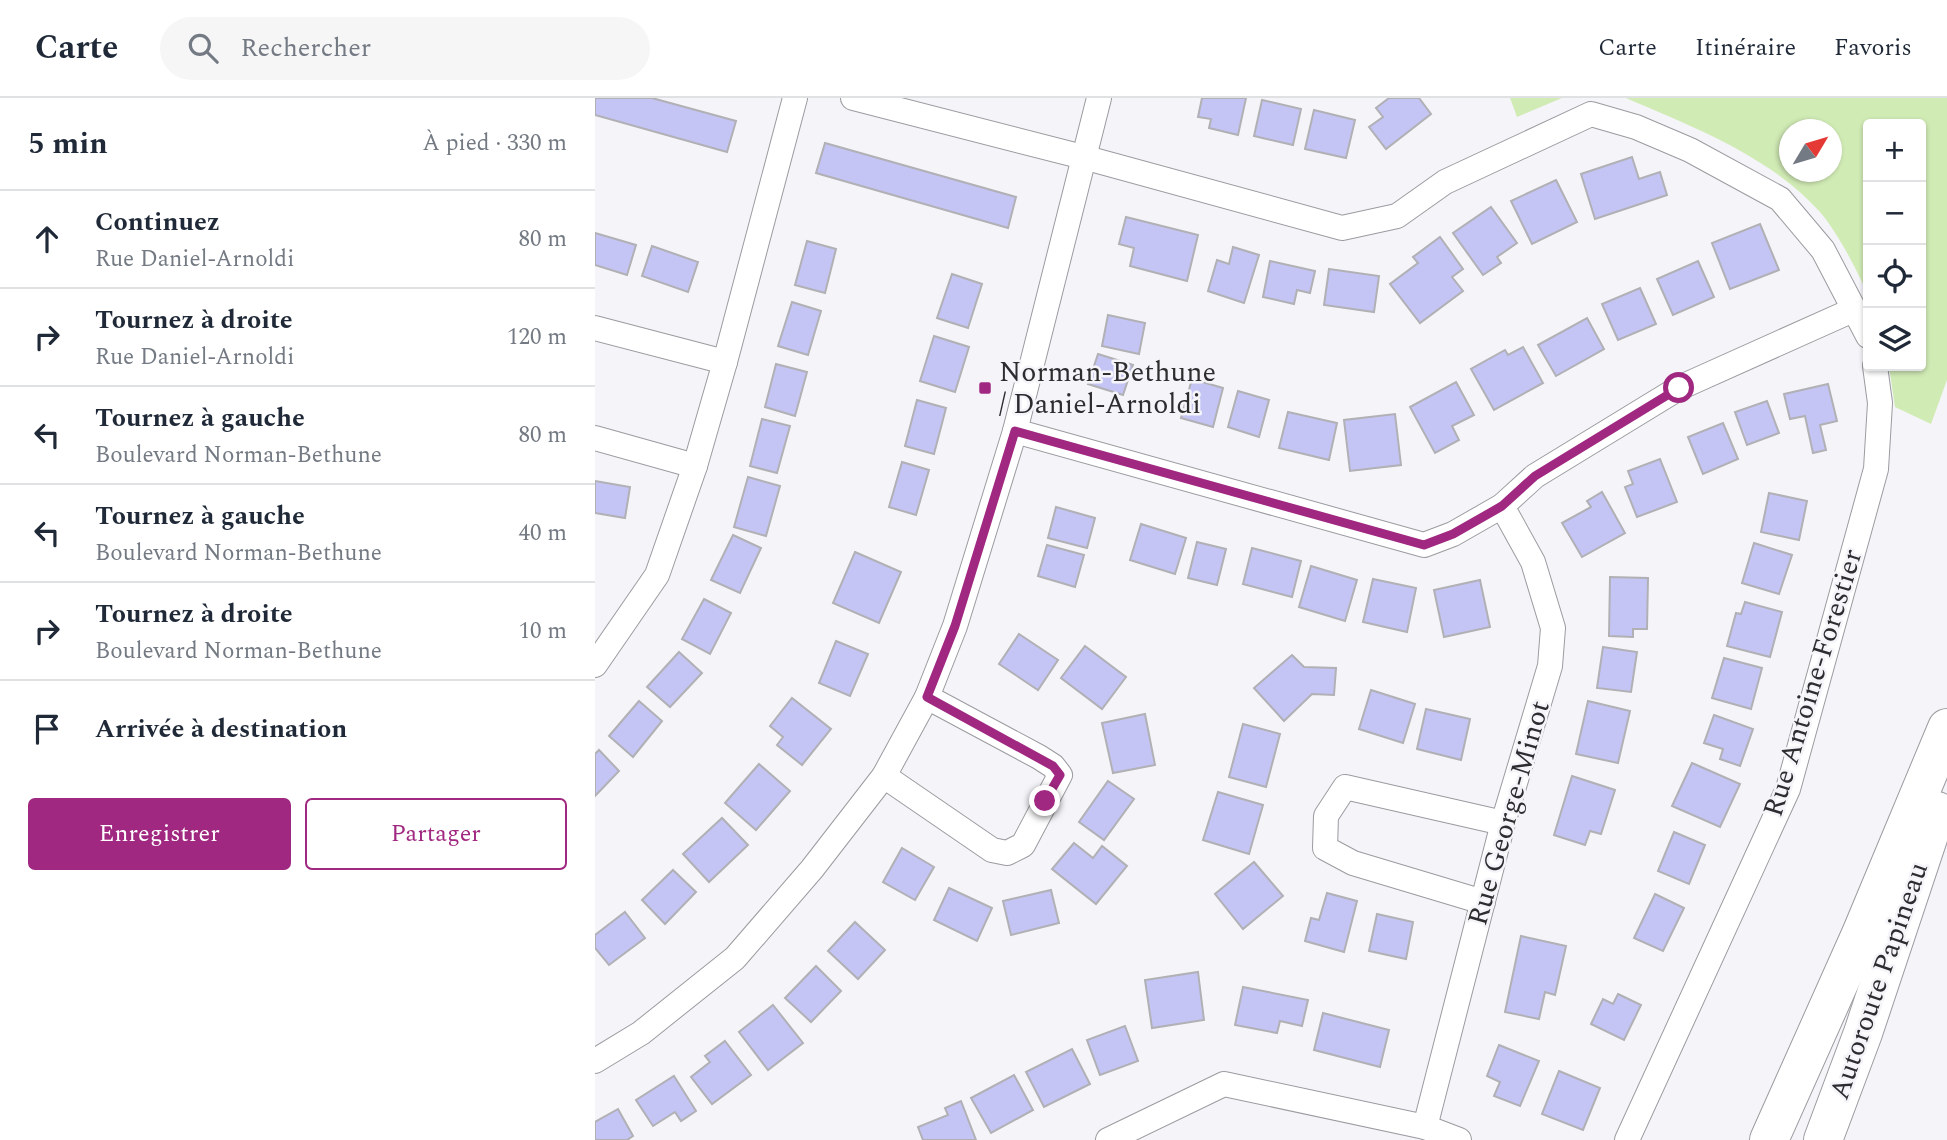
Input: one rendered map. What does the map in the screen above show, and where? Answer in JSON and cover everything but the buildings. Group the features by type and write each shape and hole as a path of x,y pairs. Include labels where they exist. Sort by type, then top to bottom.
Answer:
{"highway":[{"path":"1769,1140 1845,972 1947,728"},
{"name":"Autoroute Papineau","path":"1823,1140 1863,1033 1947,783"}],"street":[{"path":"595,665 656,575 695,466 795,98"},
{"path":"853,98 1342,228 1397,216 1445,182 1591,114 1636,127 1690,150 1780,199 1823,250 1863,327"},
{"path":"595,1061 641,1033 735,958 812,869 884,776 927,697 955,626 1015,431 1099,98"},
{"path":"1015,431 1424,545 1453,534 1502,506 1535,476 1679,388 1853,310"},
{"path":"595,328 725,362"},
{"name":"Rue Antoine-Forestier","path":"1627,1140 1787,789 1876,469 1880,403 1876,371"},
{"path":"595,438 695,466"},
{"name":"Rue George-Minot","path":"1425,1127 1503,823 1551,666 1553,628 1533,562 1502,506"},
{"path":"884,776 992,850 1007,853 1023,845 1060,775 1053,766 1039,757 927,697"},
{"path":"1483,902 1353,863 1325,848 1326,816 1345,787 1503,823"},
{"path":"1108,1140 1224,1084 1425,1127 1459,1140"}],"green space":[{"path":"1510,98 1562,98 1517,117"},
{"path":"1626,98 1947,98 1947,380 1931,424 1895,407 1890,371 1926,371 1926,119 1863,119 1863,285 1833,229 1820,212 1787,182 1842,182 1842,119 1779,119 1779,176 1704,132"}],"place":[{"name":"Norman-Bethune / Daniel-Arnoldi","path":"985,388"}],"route":[{"path":"1045,801 1060,775 1053,766 927,697 955,626 1015,431 1424,545 1453,534 1502,506 1535,476 1679,388"}]}
